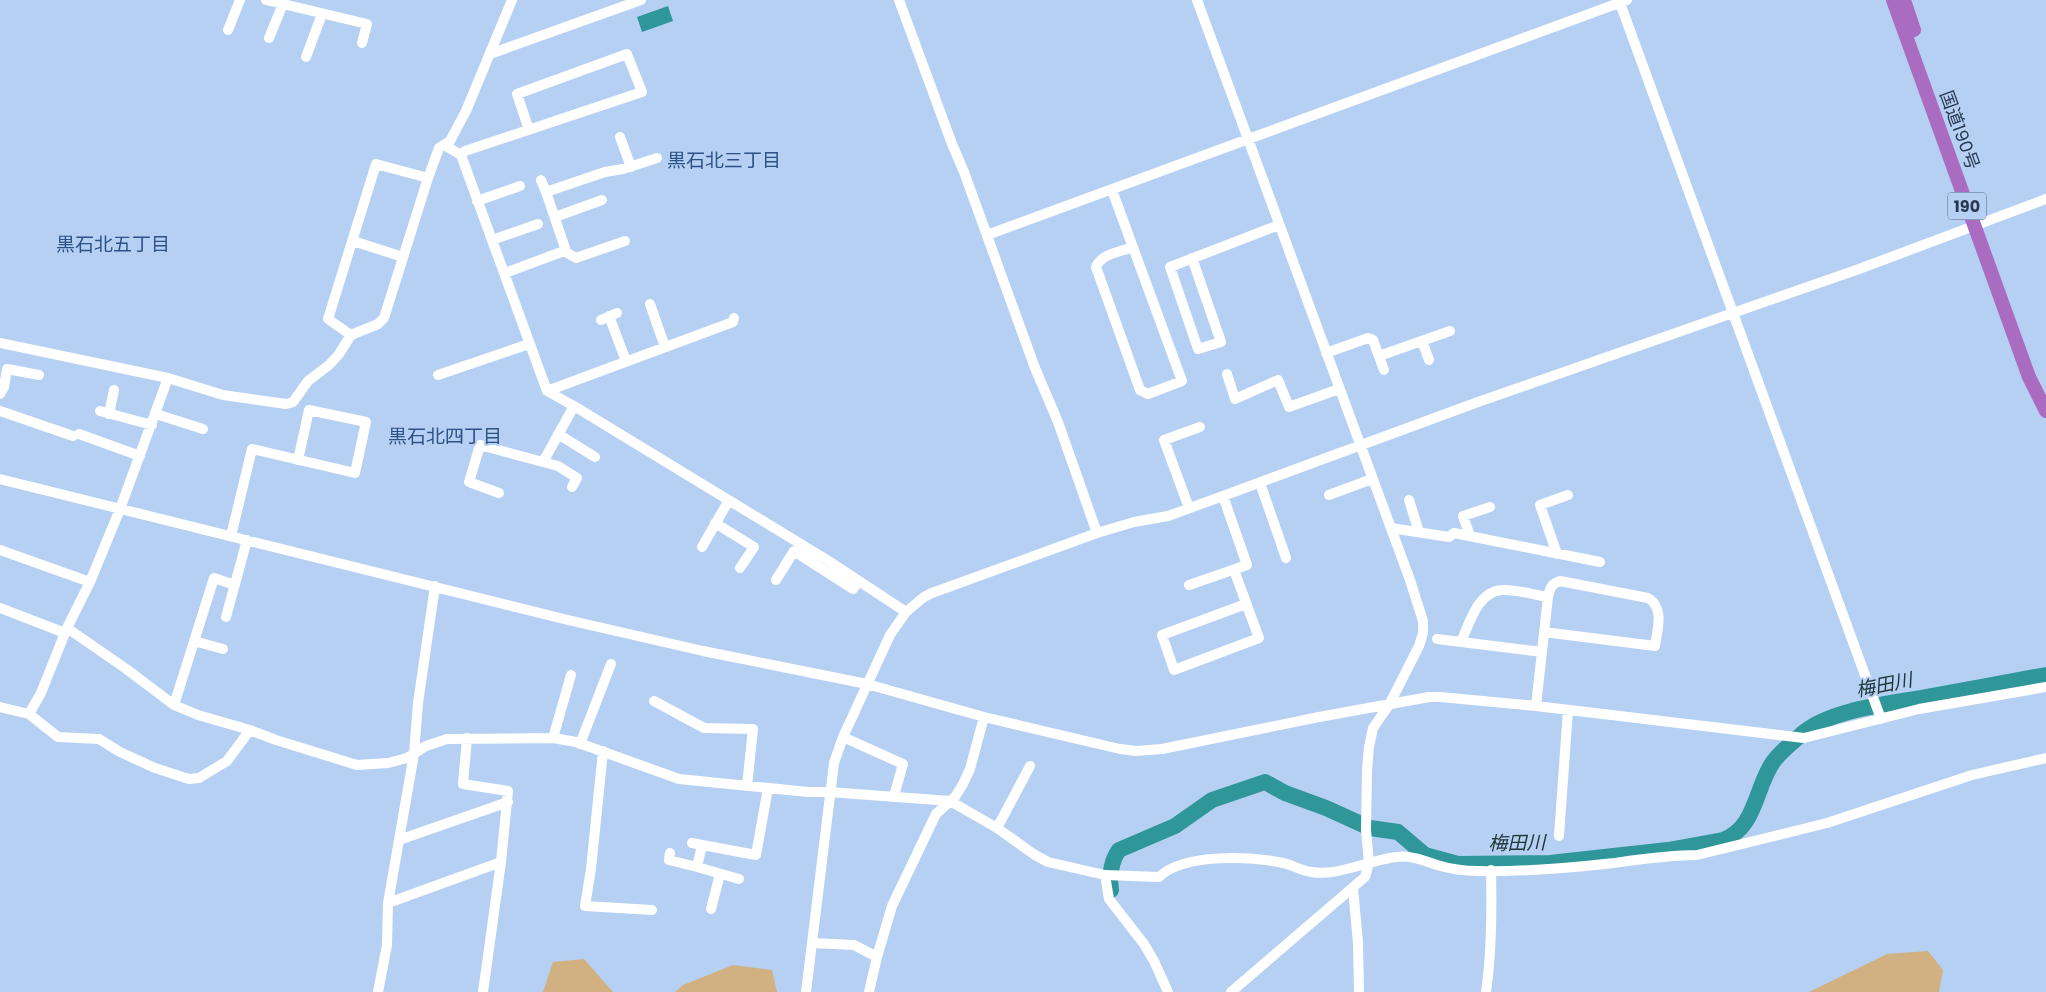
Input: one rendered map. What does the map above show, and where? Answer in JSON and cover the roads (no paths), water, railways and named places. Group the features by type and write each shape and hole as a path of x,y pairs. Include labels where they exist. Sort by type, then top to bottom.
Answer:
{"highway":[{"name":"国道190号","path":"1893,0 1978,224 2046,393"},
{"name":"国道190号","path":"1904,0 1923,62 2030,377 2046,411"}],"street":[{"path":"228,30 240,0"},
{"path":"266,0 291,4 322,14 367,24 362,43"},
{"path":"0,343 168,378 223,396 286,404 293,402 308,381 329,365 339,354 351,335 378,324 384,318 439,148 450,140 466,111 512,0"},
{"path":"490,54 641,0"},
{"path":"899,0 1035,368 1058,422 1097,533"},
{"path":"1198,0 1418,602 1423,621 1419,646 1390,705 1373,728 1369,747 1366,825 1369,863 1365,877 1231,992"},
{"path":"987,235 1624,1 1733,314 1881,719"},
{"path":"269,38 291,4"},
{"path":"306,57 322,14"},
{"path":"461,155 465,151 528,130 642,92 627,54 518,94 528,130"},
{"path":"620,137 631,167"},
{"path":"444,145 461,155 546,391 574,406 827,560 906,612"},
{"path":"546,192 605,172 631,167 658,158"},
{"path":"351,335 328,319 376,164 428,178"},
{"path":"541,180 555,217 565,248 564,251"},
{"path":"477,201 520,186"},
{"path":"1112,190 1133,247 1182,381 1148,394 1140,390 1096,267 1098,261 1104,257 1133,247"},
{"path":"806,992 829,792 834,764 843,736 890,635 906,612 919,600 932,593 1097,533 1134,522 1168,516 1733,314 2046,199"},
{"path":"555,217 602,200"},
{"path":"492,240 538,224"},
{"path":"1192,258 1221,342 1198,349 1170,267 1192,258 1279,225"},
{"path":"353,241 403,257"},
{"path":"564,251 576,258 625,241"},
{"path":"505,273 564,251"},
{"path":"650,304 665,347"},
{"path":"609,316 626,361"},
{"path":"546,391 732,322 734,318"},
{"path":"1379,356 1450,331"},
{"path":"1326,353 1368,338 1374,340 1384,370"},
{"path":"1422,341 1429,360"},
{"path":"438,376 529,344"},
{"path":"0,393 7,369 39,375"},
{"path":"1227,374 1235,399 1278,380 1288,407 1339,389"},
{"path":"29,714 41,692 66,631 90,582 120,509 168,378"},
{"path":"114,390 104,412 152,425"},
{"path":"543,462 574,406"},
{"path":"231,536 252,449 298,460 355,473 366,422 309,410 298,460"},
{"path":"0,411 140,456"},
{"path":"156,414 203,429"},
{"path":"1188,508 1164,440 1200,427"},
{"path":"558,434 596,457"},
{"path":"499,493 469,482 480,445 558,466 578,478 572,487"},
{"path":"0,479 703,651 867,684 984,717 1120,749 1153,750 1318,717 1440,696 1804,738 1919,709 2046,687"},
{"path":"1329,495 1372,479"},
{"path":"1260,483 1286,558"},
{"path":"1557,554 1540,505 1568,495"},
{"path":"1189,585 1247,565 1223,496"},
{"path":"702,547 729,500"},
{"path":"1409,500 1419,532"},
{"path":"1470,536 1463,516 1490,507"},
{"path":"715,524 754,547 740,568"},
{"path":"1390,528 1449,536 1454,533 1600,562"},
{"path":"226,618 247,540"},
{"path":"0,550 90,582"},
{"path":"776,580 794,552 853,589 858,582"},
{"path":"1234,570 1259,638 1174,670 1162,635 1246,604"},
{"path":"174,705 214,578 235,585"},
{"path":"1536,706 1544,632 1548,597 1550,586 1560,581 1648,598 1656,605 1659,613 1655,646 1544,632"},
{"path":"378,992 387,945 388,903 414,754 418,703 434,586"},
{"path":"1461,642 1476,610 1484,598 1494,592 1502,590 1548,597"},
{"path":"0,608 66,631 125,668 174,705 198,715 357,764 388,763 407,758 426,746 447,740 467,738 553,738 603,751 679,779 808,792 950,801 998,828 1035,855 1048,862 1108,875 1159,877 1166,870 1188,862 1248,858 1283,862 1312,872 1333,871 1398,856 1422,859 1460,870 1479,871 1566,867 1676,855 1697,855 1827,823 1972,775 2046,758"},
{"path":"1437,639 1542,652"},
{"path":"194,641 223,649"},
{"path":"580,744 611,664"},
{"path":"553,738 571,675"},
{"path":"654,702 704,728 753,729 747,786"},
{"path":"0,707 29,714 58,737 99,739 120,752 155,768 189,779 199,778 227,761 250,730"},
{"path":"1559,836 1568,710"},
{"path":"869,992 892,906 936,814 955,797 970,769 984,717"},
{"path":"843,736 903,764 894,796"},
{"path":"467,738 463,784 508,791 501,862 483,992"},
{"path":"603,751 591,869 585,906 652,910"},
{"path":"998,828 1030,766"},
{"path":"697,867 697,844 756,855 768,788"},
{"path":"399,840 508,802"},
{"path":"670,853 669,860 739,879"},
{"path":"388,903 501,862"},
{"path":"1486,992 1492,935 1491,870"},
{"path":"711,909 720,874"},
{"path":"1108,875 1109,899 1144,944 1168,992"},
{"path":"1353,888 1358,943 1359,992"},
{"path":"812,943 854,945 877,957"}],"waterway":[{"name":"梅田川","path":"1111,890 1111,869 1119,850 1175,826 1212,800 1265,782 1285,793 1326,808 1370,828 1398,832 1425,855 1458,864 1550,863 1668,850 1723,840 1734,834 1749,817 1767,772 1776,758 1803,733 1815,725 1829,718 1878,705 2046,675"}],"district":[{"name":"黒石北三丁目","path":"724,160"},
{"name":"黒石北五丁目","path":"113,244"},
{"name":"黒石北四丁目","path":"445,436"}]}
